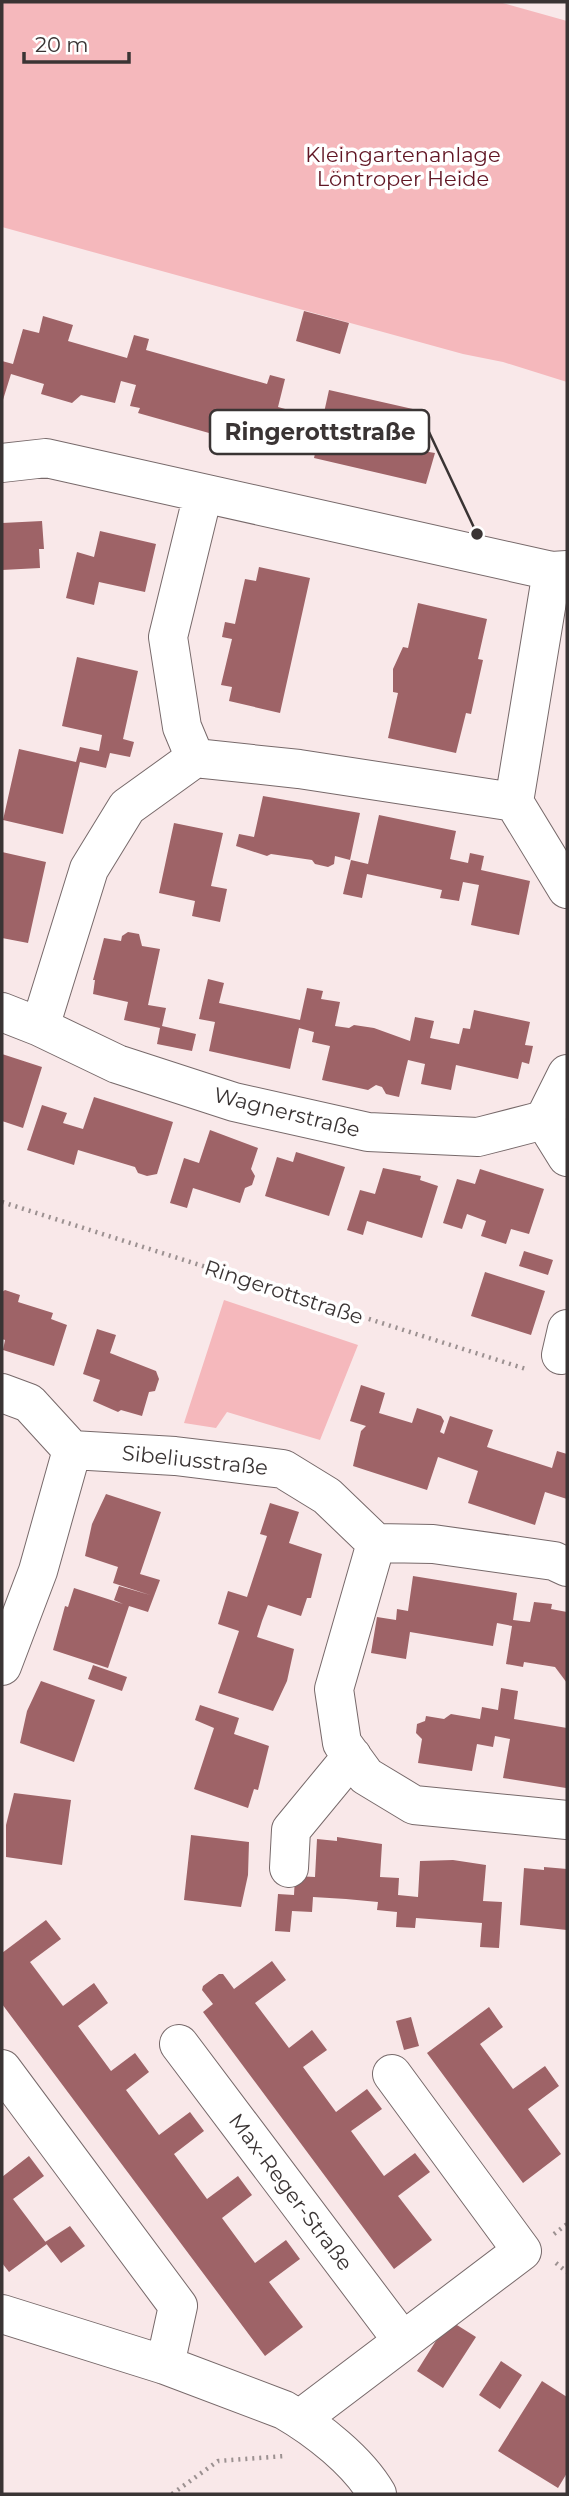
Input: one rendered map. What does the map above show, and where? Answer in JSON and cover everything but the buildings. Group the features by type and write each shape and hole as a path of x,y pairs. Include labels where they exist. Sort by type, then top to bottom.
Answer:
{"street":[{"path":"2,463 46,458 560,571 514,802 567,889"},
{"path":"195,758 182,727 168,637 203,494"},
{"path":"40,1027 89,869 127,807 195,758 299,769 514,802"},
{"name":"Wagnerstraße","path":"2,1012 143,1073 234,1102 368,1132 478,1137 544,1120"},
{"path":"567,1074 544,1120 567,1157"},
{"path":"2,1393 29,1404 72,1450 38,1571 2,1666"},
{"name":"Sibeliusstraße","path":"72,1450 175,1456 283,1469 327,1496 376,1543"},
{"path":"567,1567 554,1562 433,1544 376,1543 334,1689 342,1743 366,1776 414,1805 567,1820"},
{"path":"289,1868 292,1830 352,1756"},
{"name":"Max-Reger-Straße","path":"179,2044 402,2340"},
{"path":"2,2069 178,2306 165,2365"},
{"path":"300,2419 522,2251 392,2074"},
{"path":"2,2314 165,2365 284,2410 300,2419 367,2476 377,2494"}],"path":[{"name":"Ringerottstraße","path":"2,1202 552,1351"},
{"path":"172,2494 218,2461 338,2452"}],"green space":[{"name":"Kleingartenanlage Löntroper Heide","path":"2,2 499,2 567,21 567,382 503,362 463,354 2,227"},
{"path":"224,1300 358,1345 320,1440 227,1412 216,1428 184,1423"}],"place":[{"name":"Ringerottstraße","path":"477,534"}]}
